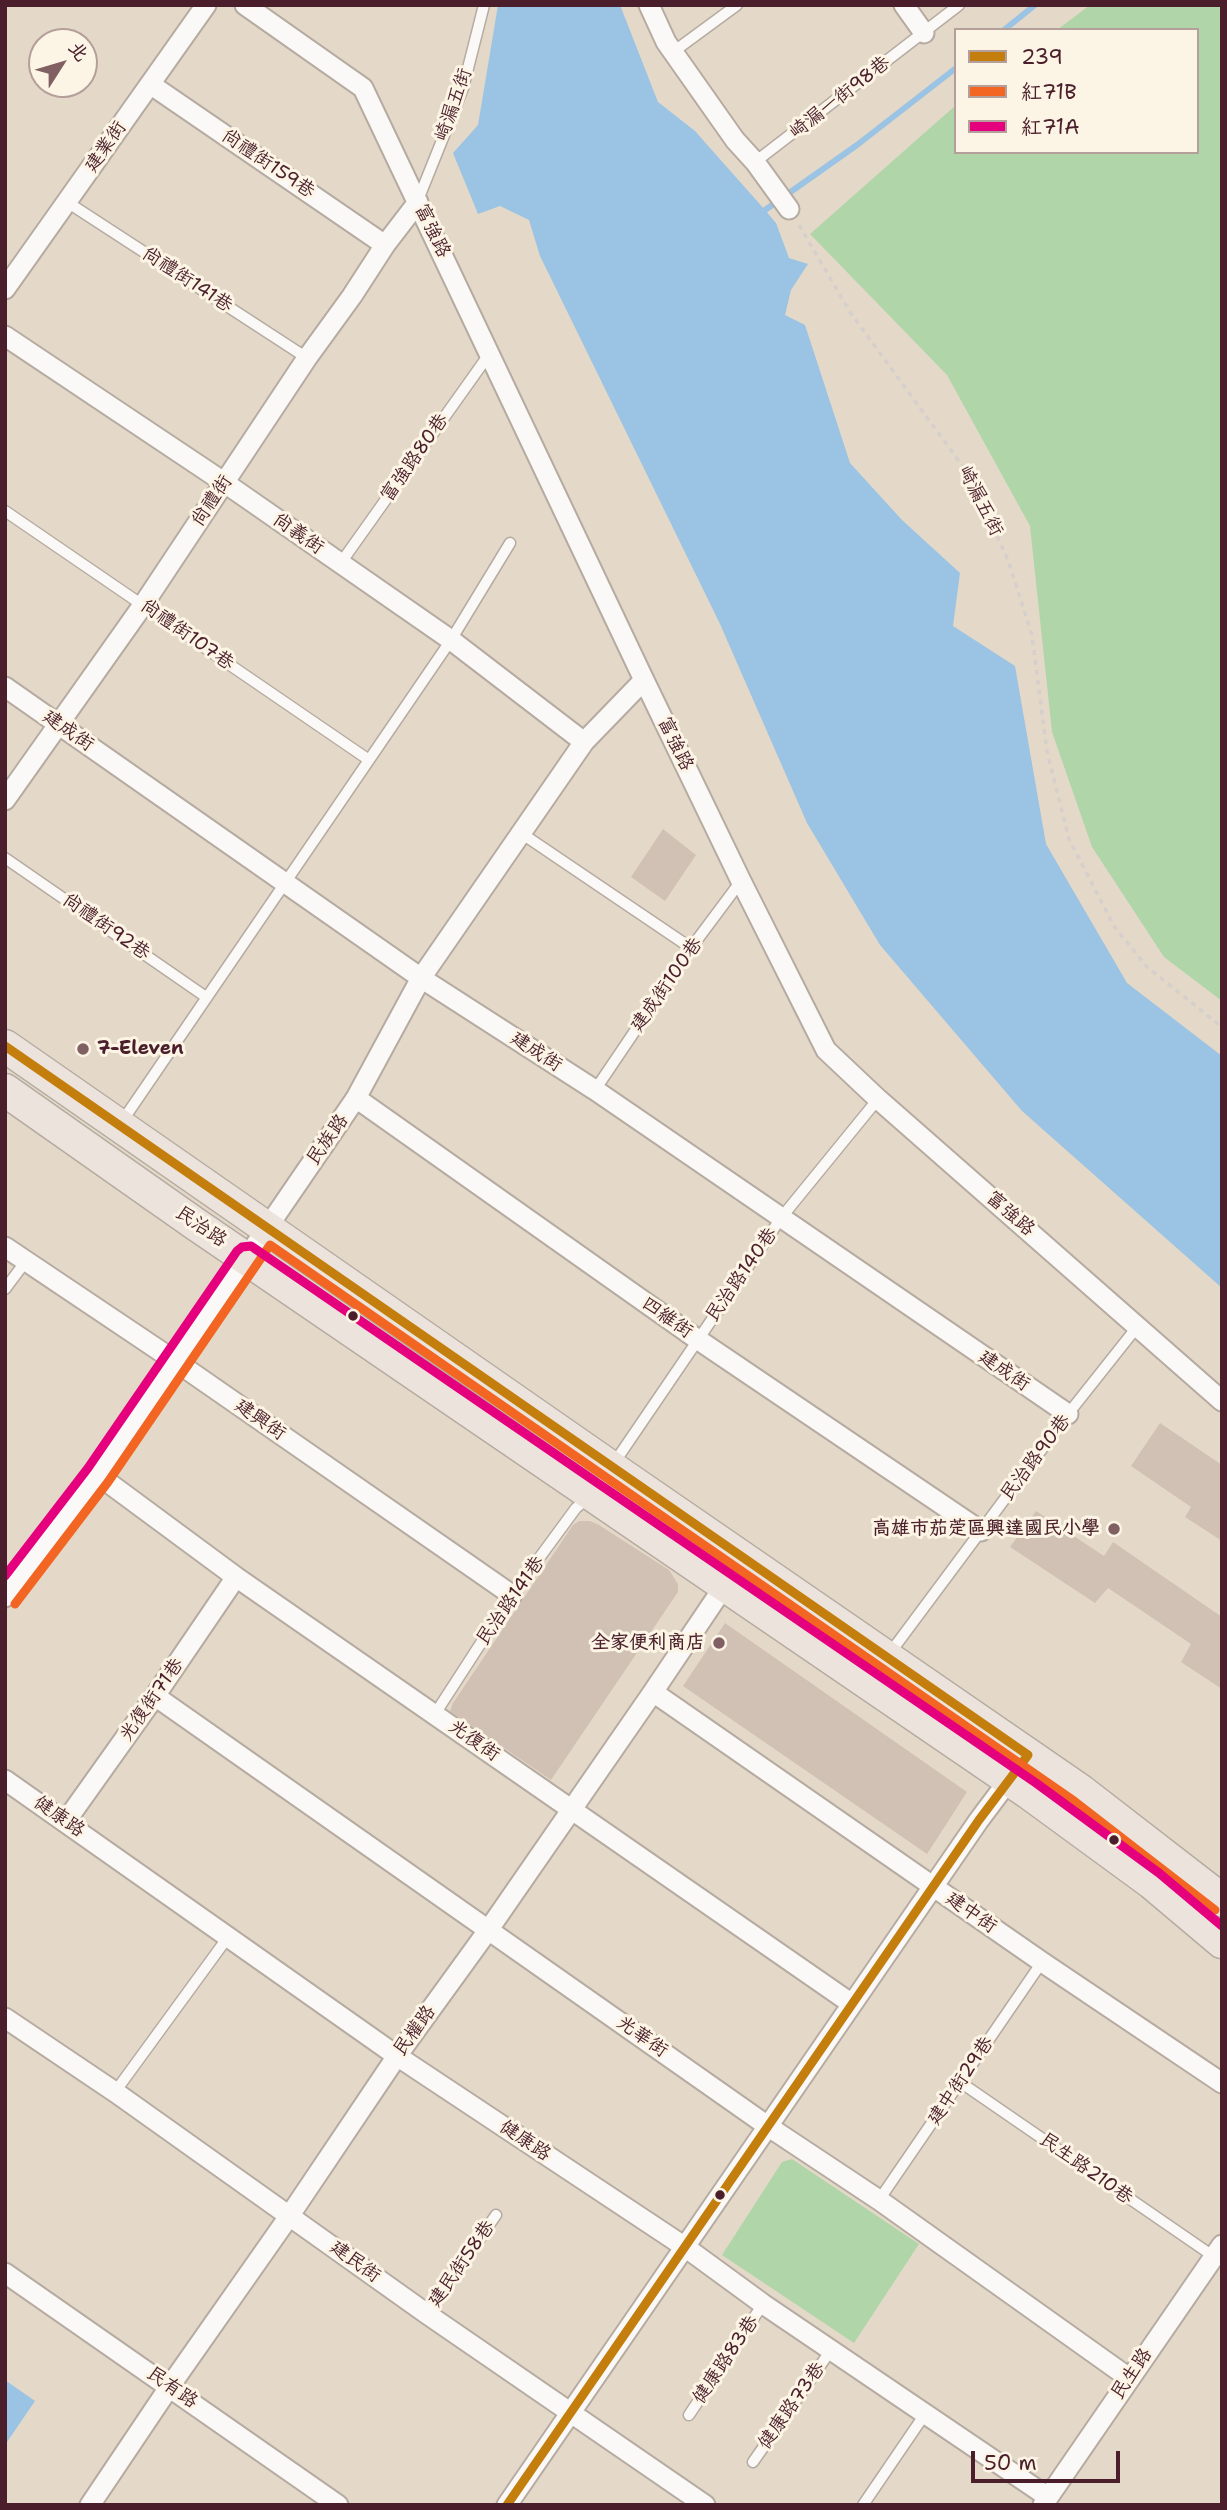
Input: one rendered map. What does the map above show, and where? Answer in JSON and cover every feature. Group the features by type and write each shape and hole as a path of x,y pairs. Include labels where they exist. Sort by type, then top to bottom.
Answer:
{"main road":[{"name":"民治路","path":"5,1046 1081,1791 1222,1900"},
{"name":"民治路","path":"5,1090 1009,1780 1152,1883 1222,1942"}],"street":[{"name":"建業街","path":"5,289 206,5"},
{"name":"富強路","path":"245,5 363,88 644,680 826,1050 878,1099 1222,1401"},
{"path":"649,5 666,43 735,140 755,162 789,209"},
{"path":"904,5 924,33"},
{"name":"尚禮街159巷","path":"150,85 385,244"},
{"name":"尚禮街","path":"5,800 143,604 385,244 418,202"},
{"name":"尚義街","path":"5,336 451,640 584,742"},
{"name":"民族路","path":"6,1596 98,1475 356,1098 421,978 584,742 644,680"},
{"name":"建成街","path":"5,687 421,978 594,1090 1068,1414"},
{"name":"四維街","path":"356,1098 697,1339 981,1531"},
{"name":"建興街","path":"5,1247 175,1361 512,1595"},
{"name":"光復街","path":"98,1475 236,1577 852,2004"},
{"name":"民權路","path":"90,2505 397,2056 489,1929 743,1558"},
{"name":"光復街71巷","path":"66,1821 236,1577"},
{"name":"建中街","path":"653,1692 1042,1962 1222,2083"},
{"name":"光華街","path":"155,1696 769,2127 879,2200 1129,2378"},
{"path":"507,2505 852,2004 1028,1755"},
{"name":"健康路","path":"5,1780 397,2056 685,2247 763,2305 925,2414 1045,2501"},
{"name":"建民街","path":"5,2018 705,2505"},
{"name":"民生路","path":"1045,2501 1217,2250"},
{"name":"民有路","path":"5,2273 338,2505"}],"lane":[{"name":"崎漏五街","path":"418,202 463,88 484,5"},
{"path":"673,52 737,5"},
{"name":"崎漏一街98巷","path":"755,162 960,5"},
{"name":"尚禮街141巷","path":"67,202 307,358"},
{"name":"富強路80巷","path":"340,564 490,352"},
{"name":"尚禮街107巷","path":"5,510 369,760"},
{"path":"118,1126 451,640 510,543"},
{"path":"521,833 691,948"},
{"name":"尚禮街92巷","path":"5,858 206,997"},
{"name":"建成街100巷","path":"594,1090 691,948 741,881"},
{"name":"民治路140巷","path":"593,1494 780,1218 878,1099"},
{"path":"5,1289 26,1261"},
{"name":"民治路90巷","path":"886,1658 1068,1414 1137,1327"},
{"name":"民治路141巷","path":"435,1714 512,1595 576,1508 593,1494"},
{"path":"115,2092 228,1937"},
{"name":"建中街29巷","path":"879,2200 1042,1962"},
{"name":"民生路210巷","path":"960,2082 1217,2250"},
{"name":"建民街58巷","path":"427,2314 496,2215"},
{"name":"健康路83巷","path":"689,2415 763,2305"},
{"name":"健康路73巷","path":"753,2462 831,2350"},
{"path":"863,2505 925,2414"}],"path":[{"name":"崎漏五街","path":"789,209 850,312 969,475 1008,559 1032,635 1047,752 1069,839 1114,926 1147,967 1222,1027"}],"green space":[{"path":"1090,5 1222,5 1222,1001 1164,957 1092,847 1052,732 1030,526 947,375 810,234 954,107 954,154 1199,154 1199,28 1060,28"},
{"path":"792,2159 919,2244 854,2343 722,2255 782,2162"}],"water":[{"path":"498,5 620,5 658,102 695,131 776,223 789,258 808,264 791,290 785,315 805,325 850,463 902,520 960,573 953,626 1015,666 1046,844 1127,983 1222,1056 1222,1288 1022,1111 880,945 807,823 720,624 540,256 529,220 500,206 478,214 453,153 478,125"},
{"path":"5,2380 35,2401 5,2445"}],"building":[{"path":"663,829 696,855 665,901 631,877"},
{"path":"1160,1423 1222,1465 1222,1541 1185,1517 1191,1507 1131,1466"},
{"path":"1036,1511 1104,1556 1113,1542 1222,1617 1222,1689 1181,1662 1191,1644 1108,1588 1095,1603 1010,1547"},
{"path":"579,1521 590,1521 599,1525 669,1570 678,1584 678,1592 551,1780 450,1711 573,1525"},
{"path":"725,1623 967,1792 927,1854 683,1686"}],"waterway":[{"path":"1006,28 1035,5"},
{"path":"765,210 857,145 954,70"}],"transit line":[{"name":"239","path":"5,1046 1028,1755 979,1820 507,2505"},
{"name":"紅71B","path":"15,1604 108,1482 270,1245 1074,1801 1215,1910"},
{"name":"紅71A","path":"5,1576 88,1468 237,1251 251,1246 1036,1783 1159,1873 1222,1926"}],"place":[{"name":"7-Eleven","path":"83,1049"},
{"name":"高雄市茄萣區興達國民小學","path":"1114,1529"},
{"name":"全家便利商店","path":"719,1643"}]}
